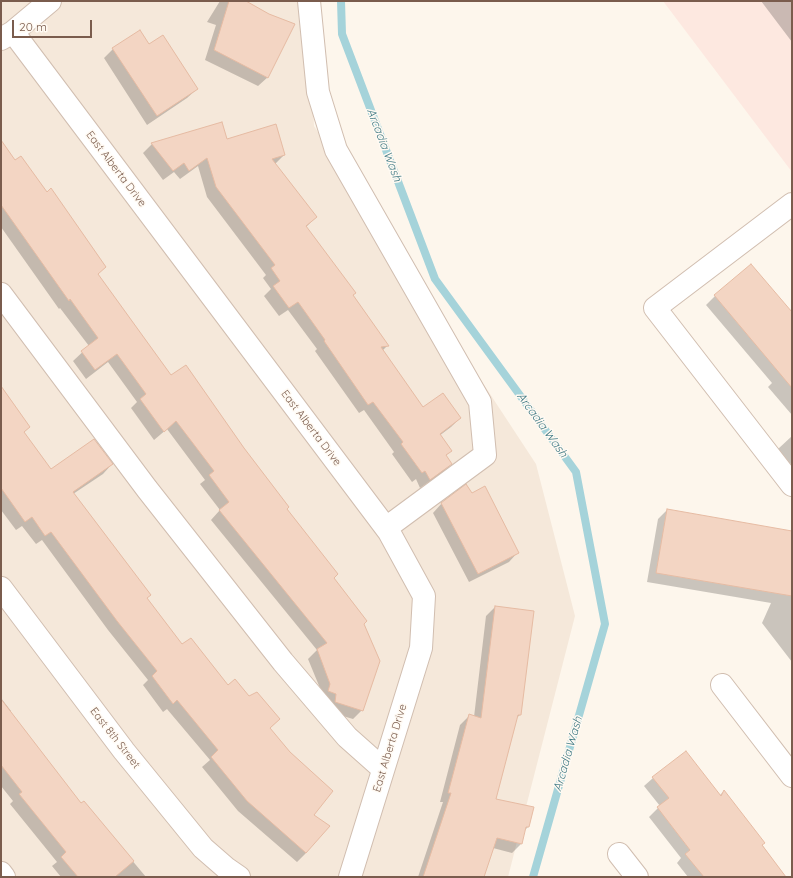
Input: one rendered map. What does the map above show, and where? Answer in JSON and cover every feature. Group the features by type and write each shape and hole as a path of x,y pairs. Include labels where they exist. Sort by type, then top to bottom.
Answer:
{"street":[{"path":"7,36 50,1"},
{"path":"309,1 318,92 336,150 480,402 485,455 386,528"},
{"name":"East Alberta Drive","path":"7,36 386,528 424,596 421,648 350,877"},
{"path":"792,204 655,308 792,485"},
{"path":"1,294 147,489 283,662 347,737 383,769"},
{"name":"East 8th Street","path":"1,588 124,751 203,848 239,877"},
{"path":"722,686 792,776"},
{"path":"619,854 637,877"},
{"path":"1,873 4,877"}],"shaded area":[{"path":"1,1 308,1 314,126 536,464 575,616 508,877 1,877"},
{"path":"663,1 792,1 792,172"}],"building":[{"path":"229,1 246,1 269,14 295,24 268,78 214,50"},
{"path":"140,30 149,44 163,35 198,89 157,116 112,48"},
{"path":"222,122 227,139 276,124 285,155 272,159 317,217 306,226 356,293 353,295 389,346 381,347 423,407 443,393 461,418 440,434 452,451 446,455 452,464 430,480 425,471 422,473 401,444 403,442 373,402 368,405 298,302 289,308 273,286 280,281 271,268 275,265 216,187 207,158 189,171 184,163 173,171 151,143"},
{"path":"1,140 15,160 21,156 47,192 51,188 106,267 98,274 171,375 186,365 244,448 289,507 287,509 338,574 334,578 367,621 364,624 380,661 363,711 335,702 336,694 328,691 330,684 317,649 327,643 219,510 229,502 209,475 214,471 176,421 164,432 140,399 146,394 117,354 95,370 81,351 98,338 70,299 69,301 1,205"},
{"path":"751,264 792,312 792,388 714,295"},
{"path":"1,386 30,427 24,432 51,469 94,439 113,464 73,492 151,595 147,598 182,644 191,638 228,685 235,679 249,696 257,692 280,719 270,728 290,752 333,791 314,815 330,826 306,853 247,801 211,757 218,750 177,700 173,704 152,676 157,671 117,621 51,532 45,536 32,517 25,522 1,488"},
{"path":"466,484 472,493 485,486 519,553 478,574 441,503"},
{"path":"667,509 792,531 792,596 656,573"},
{"path":"495,606 534,611 521,715 518,715 496,799 534,807 529,827 526,827 522,844 497,838 484,877 423,877 451,793 448,793 469,714 481,718"},
{"path":"1,699 81,803 84,801 134,861 115,877 78,877 61,857 66,852 19,794 22,792 1,765"},
{"path":"686,751 721,796 724,790 765,843 762,845 786,877 704,877 685,854 690,850 657,807 669,798 652,777"}],"waterway":[{"name":"Arcadia Wash","path":"341,1 342,34 435,279 576,472 605,624 533,877"}]}
